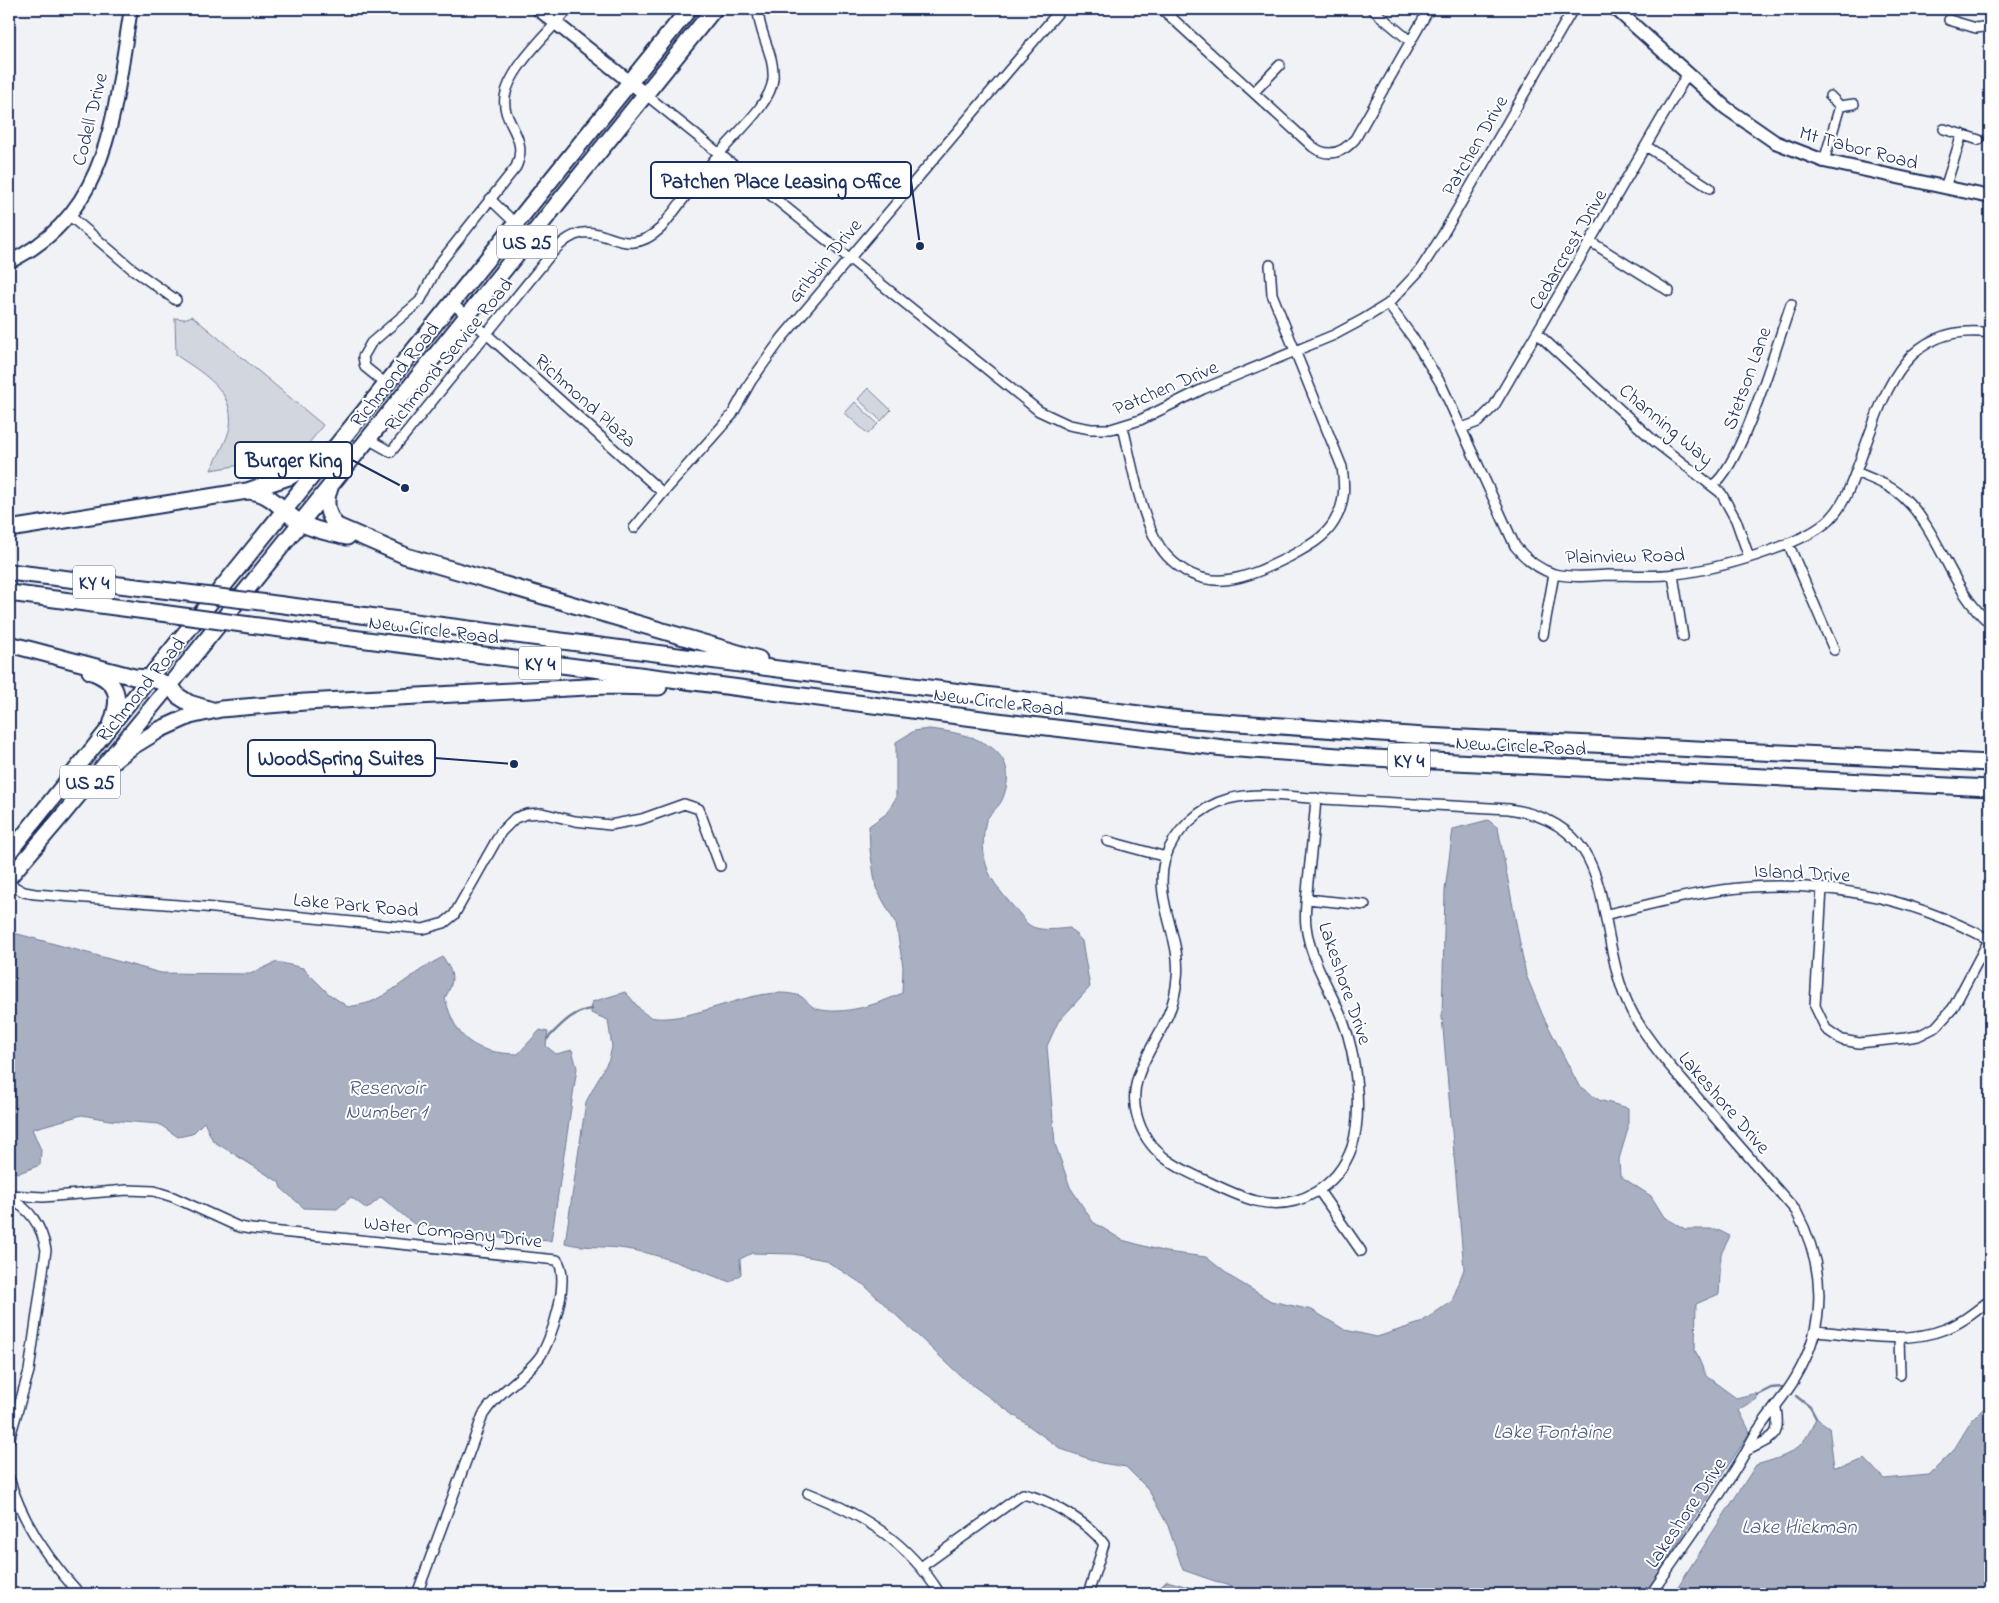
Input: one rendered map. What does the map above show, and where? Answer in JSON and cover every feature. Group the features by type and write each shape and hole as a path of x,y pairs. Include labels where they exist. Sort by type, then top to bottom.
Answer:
{"highway":[{"name":"Richmond Road","path":"149,678 689,9"},
{"name":"Richmond Road","path":"170,685 714,9"},
{"path":"9,529 247,491 300,472 334,448"},
{"path":"339,474 326,500 334,523 345,531 396,552"},
{"path":"247,491 263,494 276,501 284,511 300,522 396,552 750,657 848,678"},
{"name":"New Circle Road","path":"9,572 268,603 1075,707 1276,727 1990,763"},
{"name":"New Circle Road","path":"9,593 830,700 1224,748 1353,757 1990,788"},
{"path":"9,644 134,677 149,678 170,685 178,696 189,703 216,710"},
{"path":"46,654 94,672 108,681 118,697 118,707 112,725"},
{"path":"97,774 130,748 161,729 190,716 216,710 305,702 606,686 677,688 830,700"}],"main road":[{"name":"Richmond Road","path":"9,853 149,678"},
{"name":"Richmond Road","path":"9,878 170,685"}],"street":[{"name":"Codell Drive","path":"9,262 38,245 70,216 93,180 106,144 131,9"},
{"path":"538,9 645,94"},
{"name":"Richmond Service Road","path":"386,384 365,367 365,352 381,333 420,301 439,264 516,167 520,154 519,137 505,109 507,88 518,69 568,9"},
{"name":"Richmond Service Road","path":"368,439 391,452 552,253 567,238 585,232 601,234 624,243 635,243 652,237 662,228 719,153 752,117 773,84 771,57 760,23 758,9"},
{"name":"Gribbin Drive","path":"663,493 722,428 767,357 1061,9"},
{"path":"1162,9 1312,147 1320,152 1335,152 1344,149 1354,138 1429,9"},
{"path":"1372,9 1410,40"},
{"name":"Patchen Drive","path":"645,94 1048,417 1068,426 1085,429 1123,427 1203,389 1348,328 1388,304 1420,270 1442,236 1573,9"},
{"name":"Mt Tabor Road","path":"1616,9 1732,113 1761,134 1792,150 1824,161 1990,197"},
{"path":"1949,20 1976,28 1990,26"},
{"path":"1254,92 1280,65"},
{"name":"Cedarcrest Drive","path":"1462,428 1478,422 1494,406 1538,334 1688,73"},
{"path":"1830,96 1840,106"},
{"path":"1840,106 1854,104"},
{"path":"1824,161 1840,106"},
{"path":"1944,129 1979,140"},
{"path":"1946,188 1962,134"},
{"path":"1646,146 1710,188"},
{"path":"490,199 515,223"},
{"path":"70,216 131,268 176,300"},
{"path":"1591,242 1669,291"},
{"path":"1123,427 1148,524 1153,536 1167,556 1187,572 1200,577 1228,580 1253,575 1318,539 1332,524 1342,502 1345,488 1342,467 1272,294 1270,266"},
{"name":"Richmond Plaza","path":"452,302 663,493"},
{"name":"Plainview Road","path":"1388,304 1424,355 1462,428 1510,539 1527,559 1554,574 1576,576 1673,575 1698,571 1788,544 1816,531 1830,519 1844,502 1889,385 1905,361 1917,351 1944,337 1966,332 1990,333"},
{"name":"Stetson Lane","path":"1713,485 1724,475 1740,446 1791,304"},
{"name":"Channing Way","path":"1538,334 1654,441 1713,485 1729,504 1749,557"},
{"path":"1856,472 1888,486 1912,507 1975,608 1990,623"},
{"path":"634,528 663,493"},
{"path":"1788,544 1834,650"},
{"path":"1543,635 1554,574"},
{"path":"1673,575 1683,637"},
{"name":"Lakeshore Drive","path":"1316,798 1306,913 1308,936 1349,1037 1356,1080 1356,1116 1353,1146 1340,1170 1320,1192 1290,1202 1269,1204 1250,1200 1164,1160 1154,1150 1140,1128 1134,1102 1136,1082 1147,1054 1168,1016 1178,975 1175,949 1163,892 1163,870 1171,845 1193,819 1225,799 1254,795 1316,798 1509,809 1538,816 1571,836 1585,853 1599,882 1620,983 1641,1027 1668,1065 1782,1194 1804,1226 1818,1272 1820,1303 1816,1331 1796,1377 1651,1594"},
{"name":"Lake Park Road","path":"9,884 24,892 35,894 204,907 423,929 444,923 454,915 501,832 515,818 527,814 542,813 576,822 610,825 642,819 684,804 699,809 720,866"},
{"path":"1107,841 1166,857"},
{"name":"Island Drive","path":"1607,914 1721,890 1785,885 1857,892 1893,900 1945,918 1990,939"},
{"path":"1822,888 1815,1006 1826,1029 1842,1040 1859,1043 1905,1038 1918,1036 1936,1027 1954,1008 1990,939"},
{"path":"1307,899 1365,904"},
{"name":"Water Company Drive","path":"9,1197 44,1197 127,1190 154,1191 173,1197 240,1227 251,1229 557,1260 563,1272 563,1286 546,1345 539,1358 496,1398 483,1415 417,1594"},
{"path":"1320,1192 1361,1251"},
{"name":"Water Company Drive","path":"9,1197 20,1204 34,1219 42,1234 46,1250 46,1264 29,1372 9,1440"},
{"path":"1816,1331 1899,1337 1946,1329 1990,1300"},
{"path":"1899,1337 1900,1375"},
{"name":"Lakeshore Drive","path":"1748,1450 1774,1436 1778,1428 1776,1408"},
{"path":"9,1478 13,1493 38,1540 61,1573 80,1594"},
{"path":"808,1493 839,1505 863,1518 901,1546 921,1567 940,1594"},
{"path":"921,1567 1023,1494 1042,1498 1092,1531 1104,1544 1088,1594"}],"shaded area":[{"path":"192,316 323,425 300,455 211,470 229,432 230,414 222,393 215,384 176,355 175,318 184,319"},
{"path":"868,388 891,410 881,421 858,399"},
{"path":"855,402 878,424 868,434 845,413"}],"water":[{"name":"Lake Fontaine","path":"929,729 961,734 976,739 990,746 1000,755 1006,767 1007,782 1002,800 986,821 983,840 986,864 990,874 1002,893 1029,925 1043,929 1070,928 1082,941 1090,987 1058,1022 1047,1046 1055,1144 1070,1187 1093,1222 1122,1240 1166,1252 1206,1257 1231,1277 1271,1301 1312,1310 1345,1330 1377,1337 1420,1323 1452,1301 1464,1269 1442,1017 1445,890 1453,829 1488,820 1498,828 1526,975 1543,1016 1579,1086 1599,1100 1628,1108 1628,1129 1619,1159 1620,1176 1651,1196 1664,1217 1685,1229 1716,1229 1730,1236 1721,1254 1719,1294 1696,1304 1695,1350 1706,1376 1736,1398 1756,1393 1757,1399 1739,1410 1750,1432 1645,1594 1252,1594 1183,1570 1168,1526 1148,1489 1126,1467 1101,1463 1061,1449 964,1379 864,1285 825,1260 793,1254 752,1253 740,1259 741,1274 730,1282 647,1253 619,1248 565,1243 586,1102 609,1059 612,1047 608,1020 591,1013 592,1002 625,992 647,1015 656,1018 670,1018 765,994 794,994 802,997 817,1009 838,1011 872,1005 902,993 903,967 896,924 876,888 870,850 869,826 886,814 896,798 896,742 914,731"},
{"name":"Reservoir Number 1","path":"18,934 161,973 250,974 277,962 303,968 329,994 348,1007 375,1000 443,957 452,977 452,982 445,998 449,1012 461,1034 469,1041 478,1047 490,1051 518,1054 540,1030 548,1032 546,1046 556,1054 572,1050 577,1068 551,1241 468,1236 414,1224 381,1197 367,1209 351,1197 337,1209 304,1208 281,1188 279,1182 213,1141 204,1122 192,1134 178,1137 159,1124 109,1120 82,1115 32,1129 41,1150 40,1165 19,1173 9,1171 9,935"},
{"name":"Lake Hickman","path":"1990,1402 1990,1594 1673,1594 1756,1465 1786,1455 1800,1445 1806,1438 1816,1418 1829,1427 1834,1467 1845,1466 1865,1459 1884,1479 1929,1475 1953,1451 1972,1420"},
{"path":"1167,1581 1213,1594 1153,1594"}],"waterway":[{"path":"547,1039 573,1016 592,1009"},
{"path":"1757,1395 1771,1388 1782,1387"},
{"path":"1796,1396 1810,1407 1816,1418"}],"place":[{"name":"Patchen Place Leasing Office","path":"920,246"},
{"name":"Burger King","path":"405,488"},
{"name":"WoodSpring Suites","path":"514,764"}]}
